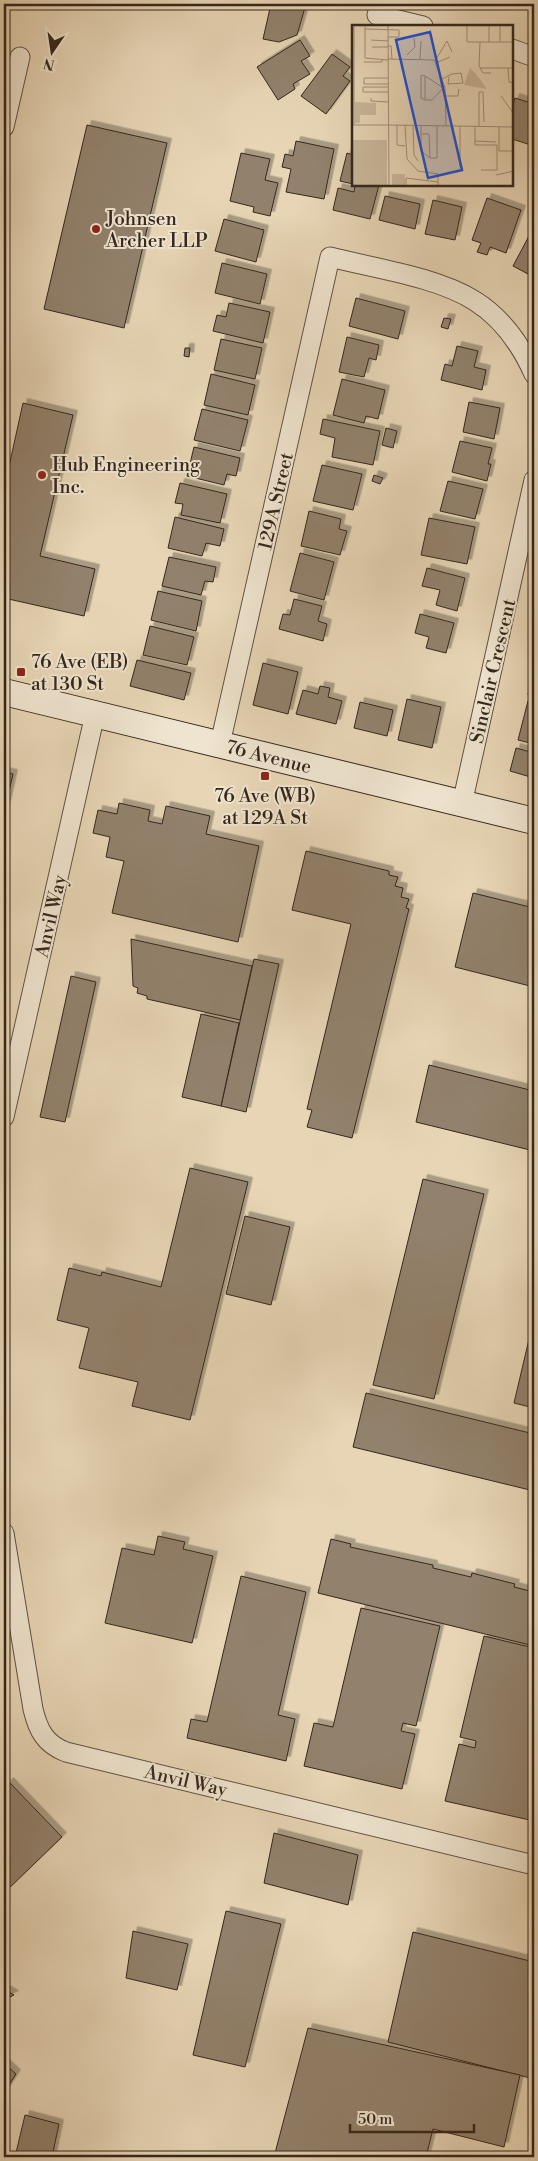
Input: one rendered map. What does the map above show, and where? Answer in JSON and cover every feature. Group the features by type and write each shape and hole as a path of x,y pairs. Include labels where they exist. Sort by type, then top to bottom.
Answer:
{"main road":[{"name":"76 Avenue","path":"4,692 534,821"}],"street":[{"path":"379,9 420,25"},
{"path":"513,49 534,57"},
{"path":"4,128 20,57"},
{"name":"129A Street","path":"220,744 330,257 441,285 475,301 509,330 524,352 534,374"},
{"name":"Sinclair Crescent","path":"462,804 534,480"},
{"name":"Anvil Way","path":"4,1118 95,714"},
{"name":"Anvil Way","path":"4,1533 33,1709 40,1730 50,1744 66,1752 534,1865"}],"building":[{"path":"271,4 306,4 297,35 279,42 263,39"},
{"path":"515,4 534,4 534,8"},
{"path":"300,40 310,56 301,61 310,74 293,84 295,89 278,100 257,67"},
{"path":"332,54 350,67 343,76 350,81 326,114 301,96"},
{"path":"515,98 534,104 534,146 513,139 513,104"},
{"path":"87,125 167,143 124,328 44,309"},
{"path":"296,141 334,149 324,199 286,192 291,169 282,167 285,154 293,156"},
{"path":"241,153 270,159 265,180 278,183 270,216 253,212 254,207 230,201"},
{"path":"347,153 352,155 352,184 340,181"},
{"path":"355,186 379,186 370,219 333,210 338,188 354,192"},
{"path":"385,196 420,204 415,229 379,220"},
{"path":"487,198 521,210 506,253 490,247 487,255 477,252 481,243 472,240"},
{"path":"433,200 462,207 455,240 425,234"},
{"path":"224,219 264,230 256,262 215,251"},
{"path":"529,236 534,239 534,267 532,266 528,274 513,266"},
{"path":"222,263 267,274 260,304 215,293"},
{"path":"356,298 405,311 398,339 349,326"},
{"path":"229,303 270,312 263,343 213,331 217,315 226,317"},
{"path":"444,318 451,319 448,329 441,327"},
{"path":"347,337 379,345 376,360 369,358 364,377 339,372"},
{"path":"221,339 262,348 255,379 214,370"},
{"path":"457,346 478,351 474,367 486,370 482,390 441,380 445,364 452,366"},
{"path":"185,348 190,348 189,357 184,356"},
{"path":"211,374 255,385 248,415 204,405"},
{"path":"342,379 385,390 378,419 366,416 364,423 333,415"},
{"path":"469,402 500,408 494,439 463,432"},
{"path":"23,403 73,415 40,556 95,569 84,616 4,598 4,489"},
{"path":"202,409 248,420 240,451 194,440"},
{"path":"323,419 380,431 373,465 332,457 335,438 320,434"},
{"path":"386,428 397,431 393,448 382,445"},
{"path":"460,441 492,448 488,464 491,464 487,481 452,472"},
{"path":"194,447 240,458 236,476 227,474 224,485 187,476"},
{"path":"322,465 362,474 353,510 313,501"},
{"path":"374,475 383,478 380,484 372,481"},
{"path":"448,481 483,489 475,519 440,511"},
{"path":"180,483 227,494 220,523 181,515 183,504 175,503"},
{"path":"309,511 341,519 339,529 347,531 340,555 301,546"},
{"path":"175,517 224,529 220,546 206,543 202,556 168,548"},
{"path":"429,518 475,527 467,564 421,555"},
{"path":"300,553 334,562 324,600 290,591"},
{"path":"169,557 216,567 213,582 205,581 201,595 162,586"},
{"path":"427,568 465,578 457,611 436,605 440,590 422,586"},
{"path":"158,591 202,601 196,631 151,620"},
{"path":"294,599 322,606 318,621 327,624 323,641 279,629 283,614 290,615"},
{"path":"420,614 454,623 446,653 426,648 429,637 415,633"},
{"path":"150,626 194,637 187,665 143,655"},
{"path":"137,660 191,673 184,700 130,686"},
{"path":"263,663 298,672 288,714 253,705"},
{"path":"534,663 534,697 528,695"},
{"path":"320,686 330,688 328,697 342,701 336,724 296,714 303,690 318,694"},
{"path":"407,699 441,707 432,748 398,740"},
{"path":"528,701 534,703 534,744 518,740"},
{"path":"360,702 393,710 387,736 354,728"},
{"path":"516,748 534,753 534,778 510,771"},
{"path":"4,772 13,774 4,814"},
{"path":"119,803 150,810 148,821 162,824 166,806 210,816 206,834 259,846 238,942 112,913 124,861 106,857 110,837 93,833 98,810 117,814"},
{"path":"306,851 389,871 389,875 398,877 395,886 403,888 401,897 409,899 406,908 409,909 352,1138 307,1127 312,1110 307,1109 351,924 292,910"},
{"path":"473,893 534,908 534,987 455,967"},
{"path":"131,939 252,966 240,1020 147,999 147,996 137,993 138,988 133,986"},
{"path":"254,959 279,964 246,1112 221,1106"},
{"path":"71,976 96,982 65,1122 40,1117"},
{"path":"201,1014 239,1023 221,1106 182,1097"},
{"path":"429,1065 534,1091 534,1151 416,1122"},
{"path":"190,1168 248,1182 190,1420 132,1406 138,1382 79,1368 89,1328 57,1320 69,1268 101,1276 102,1272 161,1287"},
{"path":"423,1179 484,1194 434,1399 373,1385"},
{"path":"245,1216 290,1227 271,1305 226,1294"},
{"path":"534,1318 534,1408 514,1403"},
{"path":"366,1393 534,1434 534,1491 353,1447"},
{"path":"158,1536 185,1542 183,1549 213,1556 192,1643 105,1623 122,1548 154,1555"},
{"path":"331,1539 351,1544 350,1547 433,1565 433,1568 471,1577 472,1573 515,1584 514,1587 534,1592 534,1646 318,1593"},
{"path":"241,1576 306,1592 278,1715 295,1719 286,1761 187,1738 191,1719 207,1722"},
{"path":"361,1608 440,1626 416,1726 403,1723 401,1731 415,1734 402,1789 304,1766 314,1723 333,1727"},
{"path":"484,1636 534,1648 534,1821 445,1801 459,1744 475,1748 476,1741 460,1737"},
{"path":"9,1782 62,1837 4,1893 4,1788"},
{"path":"274,1833 358,1855 348,1905 264,1883"},
{"path":"226,1911 281,1924 245,2067 193,2055"},
{"path":"133,1931 188,1944 177,1990 126,1978"},
{"path":"413,1932 534,1962 534,2079 388,2042"},
{"path":"4,1989 14,1995 4,2000"},
{"path":"308,2028 520,2075 504,2147 433,2129 426,2157 274,2157"},
{"path":"4,2063 16,2074 4,2093"},
{"path":"25,2115 59,2124 52,2157 15,2157"}],"place":[{"name":"Johnsen Archer LLP","path":"96,229"},
{"name":"Hub Engineering Inc.","path":"42,475"},
{"name":"76 Ave (EB) at 130 St","path":"21,672"},
{"name":"76 Ave (WB) at 129A St","path":"265,776"}]}
